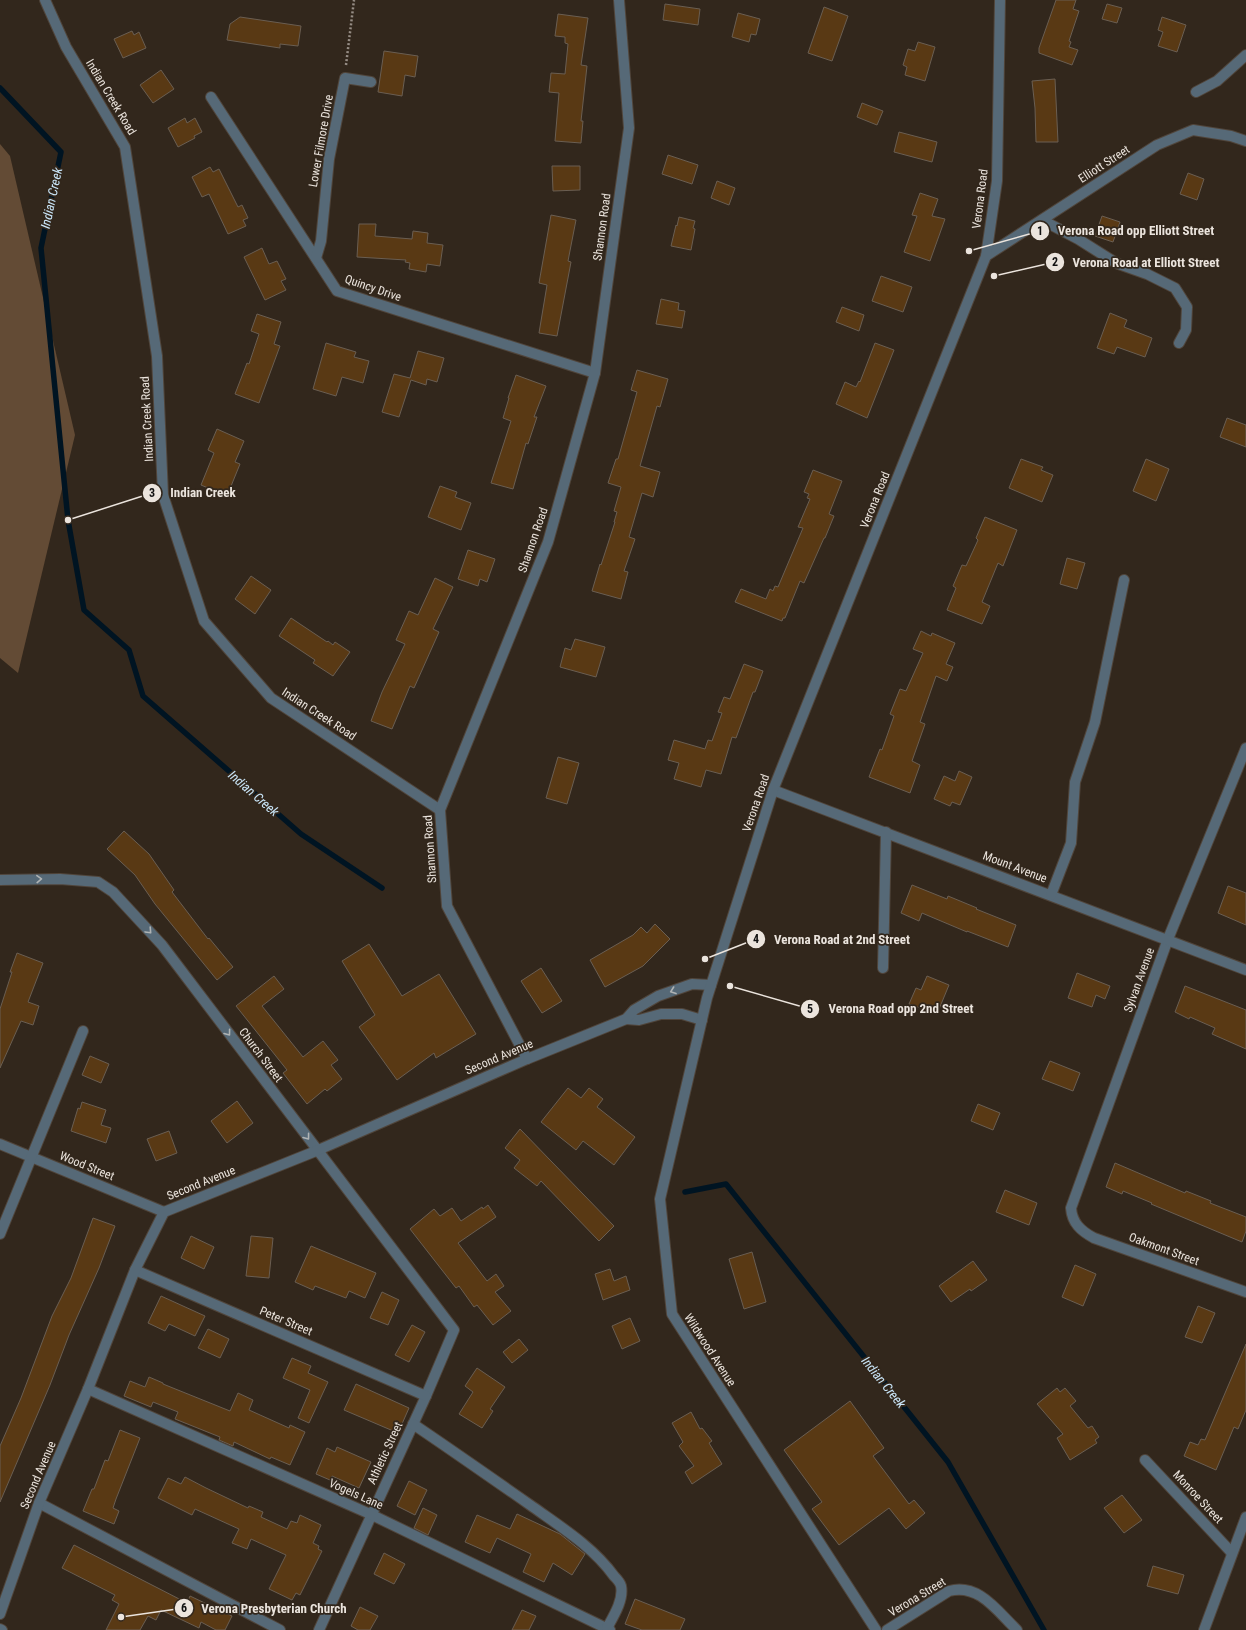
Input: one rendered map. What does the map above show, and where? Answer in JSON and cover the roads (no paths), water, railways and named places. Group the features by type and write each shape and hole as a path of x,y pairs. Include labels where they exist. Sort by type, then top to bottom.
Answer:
{"street":[{"name":"Indian Creek Road","path":"45,0 66,47 125,147 157,356 163,495 204,621 271,698 440,810"},
{"name":"Shannon Road","path":"527,1059 447,906 440,810 548,542 596,373 629,128 618,0"},
{"name":"Verona Road","path":"707,998 773,790 986,256 997,181 1000,0"},
{"path":"1196,92 1217,81 1246,55"},
{"name":"Lower Filmore Drive","path":"316,258 321,241 329,159 342,99 344,78 371,82"},
{"name":"Quincy Drive","path":"211,98 337,291 596,373"},
{"name":"Elliott Street","path":"986,256 1157,145 1193,130 1231,136 1246,141"},
{"path":"1042,220 1078,239 1116,264 1147,274 1175,288 1187,307 1186,330 1179,343"},
{"path":"1051,895 1071,843 1075,782 1095,722 1124,580"},
{"name":"Sylvan Avenue","path":"1076,1225 1071,1215 1071,1208 1168,939 1246,748"},
{"name":"Mount Avenue","path":"773,790 1168,939 1246,970"},
{"path":"883,968 886,832"},
{"name":"Church Street","path":"0,880 60,878 98,882 113,892 162,945 454,1330"},
{"name":"Second Avenue","path":"0,1614 39,1503 88,1389 135,1270 164,1212 316,1150 527,1059 626,1019 634,1010 658,996 692,984 711,985"},
{"name":"Wildwood Avenue","path":"707,998 660,1199 672,1314 876,1630"},
{"name":"Second Avenue","path":"626,1019 638,1020 661,1014 682,1014 702,1020"},
{"path":"0,1234 83,1031"},
{"name":"Wood Street","path":"0,1144 164,1212"},
{"name":"Oakmont Street","path":"1076,1225 1083,1232 1094,1238 1246,1292"},
{"name":"Peter Street","path":"135,1270 426,1396"},
{"name":"Athletic Street","path":"319,1630 370,1514 426,1396 454,1330"},
{"name":"Vogels Lane","path":"88,1389 370,1514 608,1629"},
{"path":"413,1424 466,1459 570,1534 611,1572 620,1585 620,1595 608,1629"},
{"name":"Monroe Street","path":"1145,1460 1232,1553"},
{"path":"39,1503 280,1630"},
{"path":"1204,1630 1246,1517"},
{"name":"Verona Street","path":"887,1630 949,1591 960,1589 979,1594 1017,1630"}],"waterway":[{"name":"Indian Creek","path":"0,88 61,152 41,248 68,520 84,610 129,650 143,696 301,834 382,888"},
{"name":"Indian Creek","path":"685,1192 726,1184 948,1462 1044,1630"}],"place":[{"name":"Verona Road opp Elliott Street","path":"969,251"},
{"name":"Verona Road at Elliott Street","path":"994,276"},
{"name":"Indian Creek","path":"68,520"},
{"name":"Verona Road at 2nd Street","path":"705,959"},
{"name":"Verona Road opp 2nd Street","path":"730,986"},
{"name":"Verona Presbyterian Church","path":"121,1617"}]}
